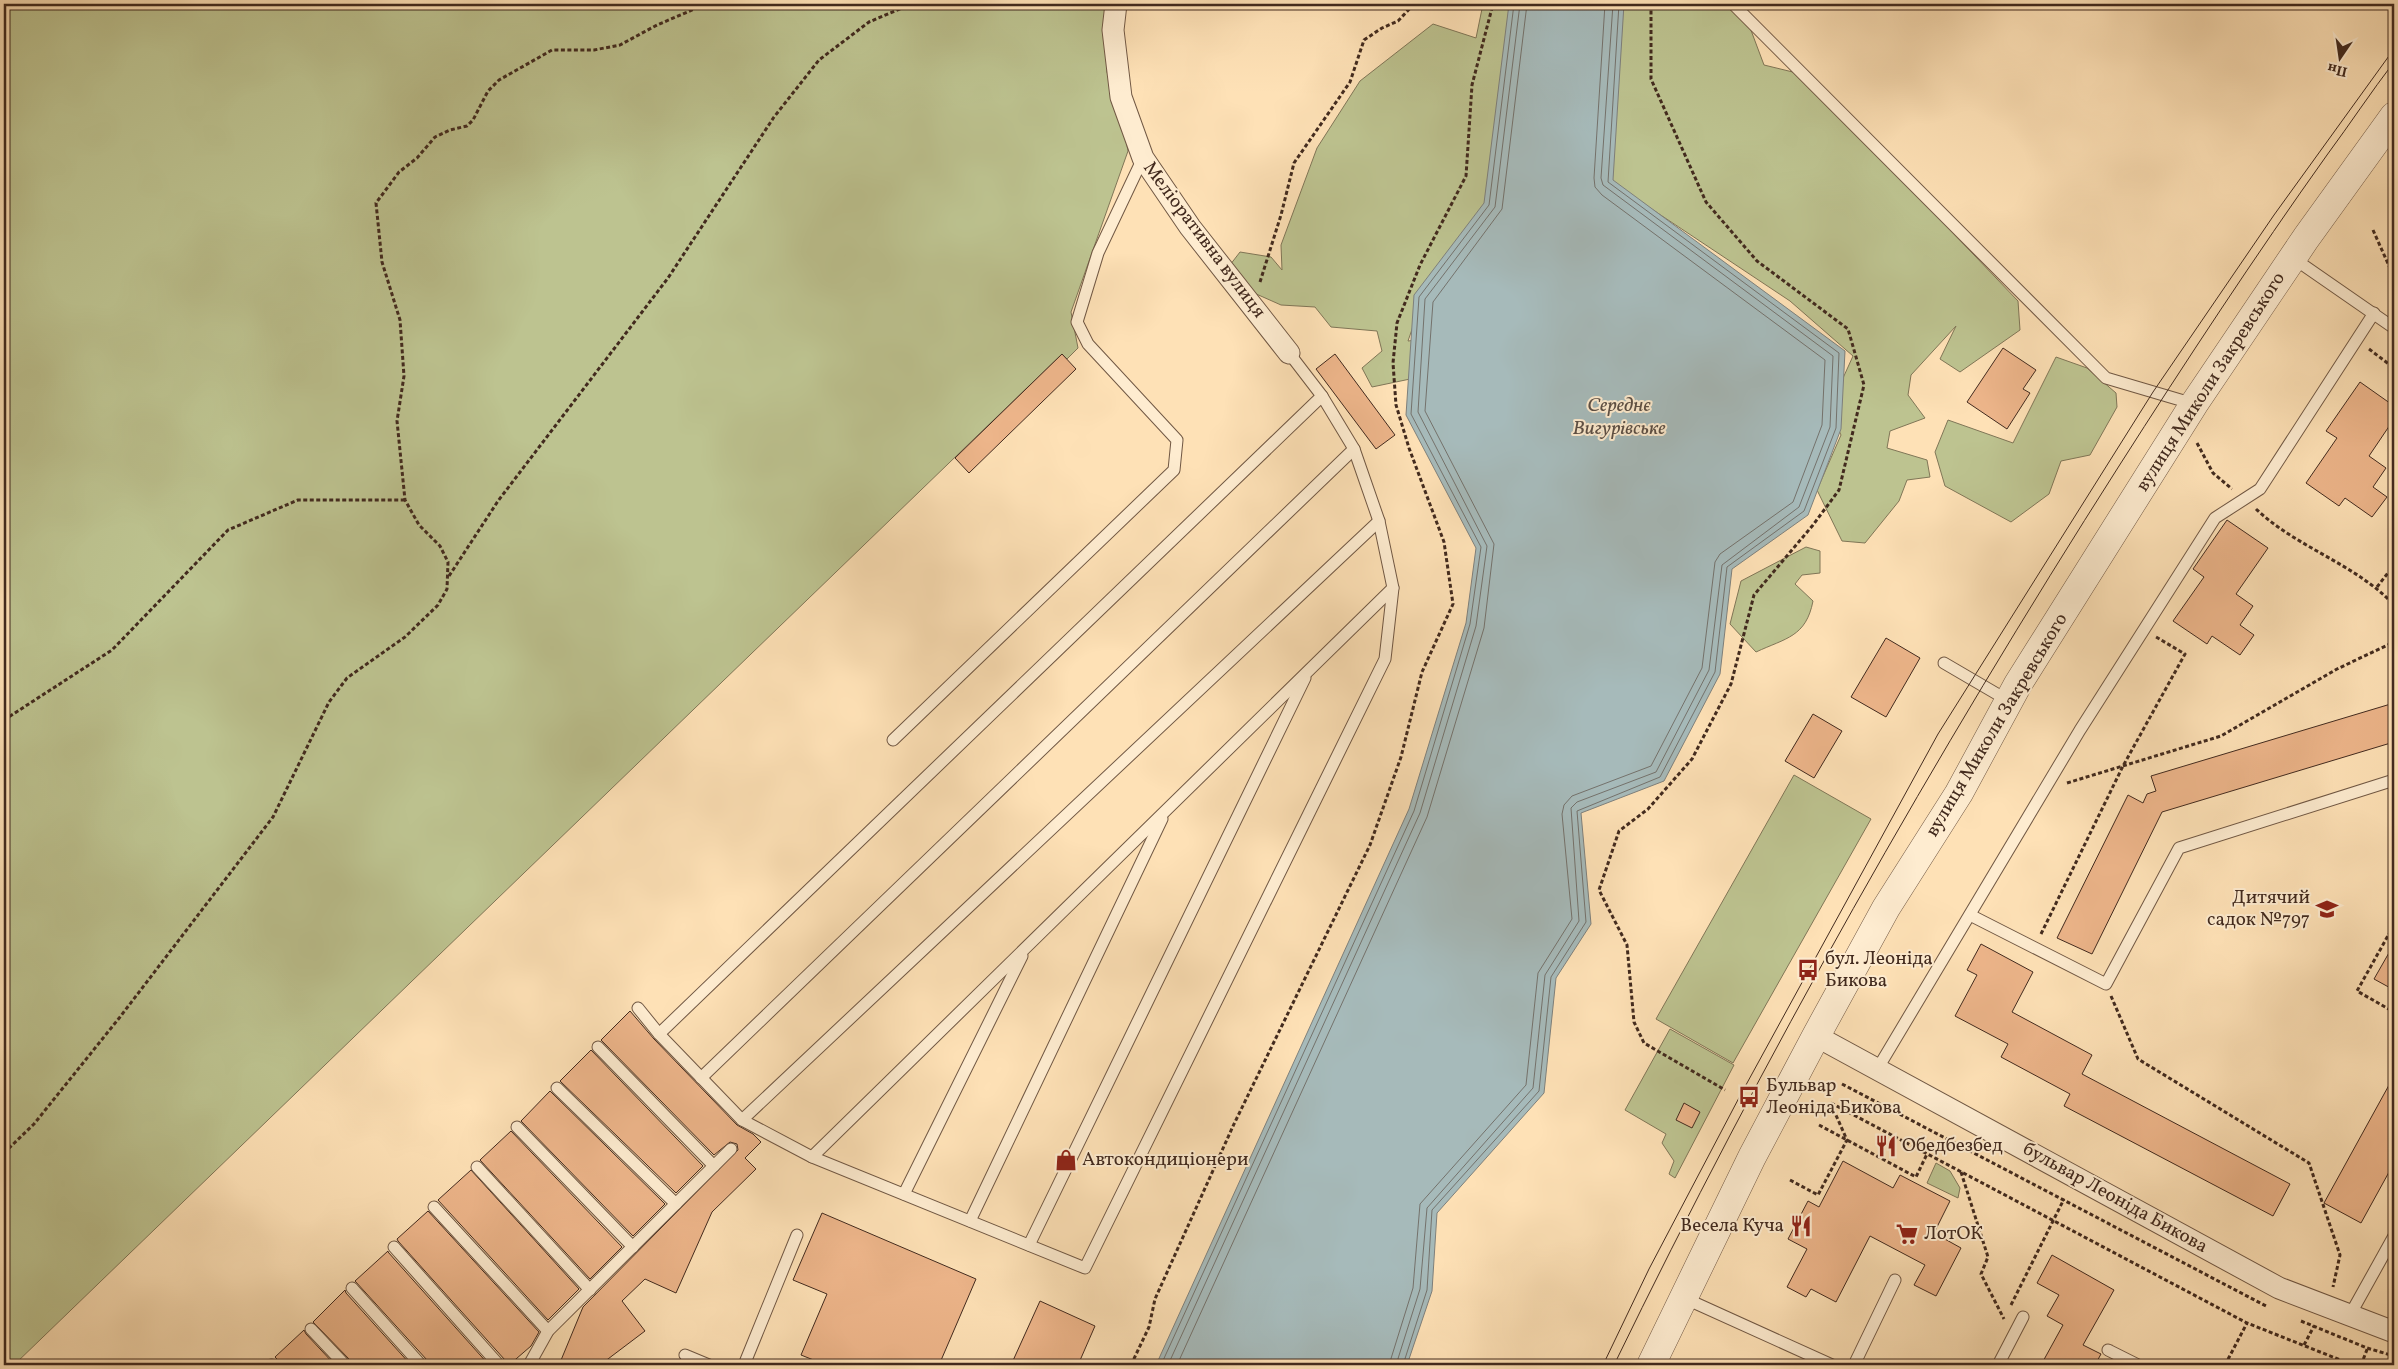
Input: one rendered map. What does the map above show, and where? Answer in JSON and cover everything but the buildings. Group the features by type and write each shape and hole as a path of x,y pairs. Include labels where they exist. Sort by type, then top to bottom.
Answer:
{"street":[{"name":"Меліоративна вулиця","path":"1116,4 1113,30 1121,97 1143,158 1190,227 1289,353"},
{"name":"вулиця Миколи Закревського","path":"1651,1365 1752,1157 1816,1036 1886,908 1959,793 2009,701 2189,411 2293,258 2394,116"},
{"name":"бульвар Леоніда Бикова","path":"1816,1036 1878,1068 2279,1288 2394,1332"}],"lane":[{"path":"1734,4 2106,378 2189,411"},
{"path":"893,740 1174,470 1177,440 1088,344 1077,322 1098,253 1143,158"},
{"path":"2293,258 2394,328"},
{"path":"1878,1068 2045,790 2215,518 2260,489 2374,313"},
{"path":"638,1008 659,1034 742,1120 812,1157 1085,1268 1385,659 1393,588 1379,521 1354,449 1322,396 1289,353"},
{"path":"659,1034 1322,396"},
{"path":"701,1078 1354,449"},
{"path":"742,1120 1379,521"},
{"path":"812,1157 1393,588"},
{"path":"1944,664 2009,701"},
{"path":"1029,1245 1309,670"},
{"path":"1970,915 2106,984 2179,848 2394,780"},
{"path":"970,1221 1166,810"},
{"path":"904,1194 1026,947"},
{"path":"598,1047 714,1166"},
{"path":"557,1088 676,1204"},
{"path":"517,1127 633,1247"},
{"path":"529,1365 548,1331 731,1148"},
{"path":"477,1167 590,1290"},
{"path":"434,1207 548,1331"},
{"path":"744,1365 797,1235"},
{"path":"2350,1315 2394,1236"},
{"path":"394,1247 500,1365"},
{"path":"1854,1365 1895,1280"},
{"path":"352,1288 421,1365"},
{"path":"1684,1298 1832,1365"},
{"path":"1998,1365 2023,1317"},
{"path":"311,1329 344,1365"},
{"path":"2108,1350 2138,1365"},
{"path":"685,1355 709,1365"}],"path":[{"path":"4,1153 34,1124 120,1018 273,817 330,702 347,678 405,637 438,604 447,589 449,576 448,562 440,546 419,526 405,500 397,422 404,376 400,320 382,262 376,203 399,172 417,158 435,138 450,130 467,126 473,120 488,91 499,80 552,50 594,50 620,45 657,25 706,4"},
{"path":"903,4 919,4"},
{"path":"1252,306 1281,215 1294,163 1350,82 1364,40 1382,28 1398,21 1414,4"},
{"path":"1651,4 1650,79 1706,202 1757,260 1848,330 1864,385 1839,490 1813,525 1754,595 1731,684 1697,751 1648,809 1620,831 1599,890 1627,946 1634,1022 1644,1044 1725,1090"},
{"path":"449,576 498,501 668,278 774,117 819,60 869,22 910,5"},
{"path":"2373,230 2394,277"},
{"path":"2357,340 2394,368"},
{"path":"2189,411 2213,473 2273,525 2377,586 2394,605"},
{"path":"4,720 112,650 228,530 298,500 405,500"},
{"path":"2377,586 2394,565"},
{"path":"2034,948 2123,766 2185,654 2144,629"},
{"path":"2045,790 2221,736 2337,669 2394,642"},
{"path":"2394,926 2357,991 2394,1012"},
{"path":"2106,984 2138,1059 2309,1163 2340,1255 2332,1289"},
{"path":"1842,1084 2274,1310"},
{"path":"1847,1140 1831,1103 2247,1323 2353,1365"},
{"path":"1819,1126 1916,1177 1927,1154"},
{"path":"1790,1180 1818,1195 1847,1140"},
{"path":"1961,1172 1988,1257 1981,1274 2004,1319 2011,1340"},
{"path":"2004,1319 2076,1177"},
{"path":"2298,1320 2368,1348 2394,1356"},
{"path":"2225,1365 2247,1323"}],"green space":[{"path":"4,4 1105,4 1107,72 1123,125 1128,151 1071,312 1078,348 1067,359 1062,354 14,1365 4,1365"},
{"path":"1483,4 1527,4 1529,144 1418,312 1408,341 1436,338 1434,374 1372,387 1362,368 1382,351 1377,331 1331,327 1315,307 1281,305 1245,289 1230,265 1240,252 1271,257 1282,270 1281,245 1317,148 1360,81 1433,24 1476,38"},
{"path":"1604,4 1731,4 1746,17 1764,65 1801,74 2018,301 2020,330 1960,372 1940,359 1956,326 1911,375 1908,395 1925,418 1890,431 1887,448 1927,460 1930,477 1907,480 1899,501 1865,543 1842,541 1817,490 1841,435 1829,409 1853,356 1790,301 1608,180"},
{"path":"2056,357 2087,368 2116,393 2117,407 2090,455 2061,461 2049,494 2011,522 1945,486 1935,452 1948,420 2013,443"},
{"path":"1806,547 1820,551 1820,573 1802,575 1795,584 1813,601 1810,613 1800,629 1793,635 1756,652 1730,624 1741,581"},
{"path":"1794,775 1871,819 1733,1063 1656,1019"},
{"path":"1670,1029 1734,1065 1675,1178 1669,1174 1674,1161 1662,1143 1666,1134 1625,1110"},
{"path":"1936,1163 1950,1171 1960,1188 1958,1198 1927,1183"}],"water":[{"name":"Середнє Вигурівське","path":"1509,4 1624,4 1613,180 1845,351 1841,429 1808,515 1732,569 1720,674 1664,781 1581,813 1591,924 1556,978 1544,1093 1437,1213 1432,1291 1407,1365 1156,1365 1409,809 1466,623 1476,548 1406,415 1414,295 1484,203"}],"tram line":[{"path":"1603,1365 1649,1269 1741,1094 1938,734 2153,392 2274,215 2394,49"},
{"path":"1614,1365 1730,1135 1791,1021 1853,908 1983,685 2050,575 2195,348 2300,193 2394,62"}],"place":[{"name":"Дитячий садок №797","path":"2327,909"},
{"name":"бул. Леоніда Бикова","path":"1808,970"},
{"name":"Бульвар Леоніда Бикова","path":"1749,1097"},
{"name":"Обедбезбед","path":"1886,1146"},
{"name":"Автокондиціонери","path":"1066,1160"},
{"name":"Весела Куча","path":"1801,1226"},
{"name":"ЛотОК","path":"1907,1234"}]}
